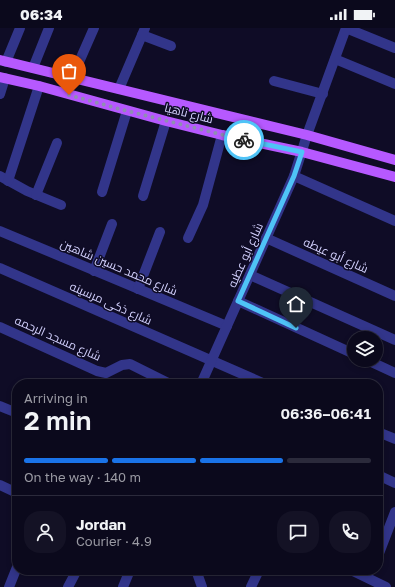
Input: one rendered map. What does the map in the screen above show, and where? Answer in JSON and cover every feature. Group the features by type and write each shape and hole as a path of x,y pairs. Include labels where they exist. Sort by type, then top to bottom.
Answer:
{"main road":[{"name":"شارع ناهيا","path":"3,61 307,135 395,160"},
{"name":"شارع ناهيا","path":"2,78 40,86 166,121 222,135 302,152 395,177"}],"street":[{"path":"3,61 20,28"},
{"path":"33,68 49,28"},
{"path":"72,78 94,28"},
{"path":"344,29 395,48"},
{"name":"شارع أبو عطيه","path":"203,379 294,176 344,29"},
{"path":"119,89 144,32 172,46"},
{"path":"335,59 395,84"},
{"path":"0,94 2,78"},
{"path":"274,81 323,94"},
{"path":"40,86 4,179 36,195 61,205"},
{"path":"102,192 127,111"},
{"path":"143,196 166,121"},
{"path":"188,238 203,205 222,135"},
{"path":"36,195 57,143"},
{"path":"294,176 395,221"},
{"path":"94,271 112,224"},
{"name":"شارع محمد حسين شاهين","path":"0,231 227,326"},
{"path":"138,289 160,232"},
{"name":"شارع أبو عيطه","path":"266,238 395,296"},
{"name":"شارع ذكى مرسينه","path":"0,268 253,379"},
{"path":"250,275 395,340"},
{"path":"238,301 347,351"},
{"name":"شارع مسجد الرحمه","path":"0,327 97,371 106,373 122,365 130,364 160,379"},
{"path":"382,367 395,373"},
{"path":"0,406 12,411"},
{"path":"383,434 395,439"},
{"path":"383,478 395,483"},
{"path":"0,485 12,491"},
{"path":"383,543 395,512"},
{"path":"9,587 14,575"},
{"path":"68,587 74,575"},
{"path":"123,587 128,575"},
{"path":"198,575 202,587"},
{"path":"251,587 257,575"},
{"path":"372,575 386,587"}],"way so far":[{"path":"69,95 244,140"}],"route":[{"path":"244,140 302,152 294,176 238,301 296,328"}]}
